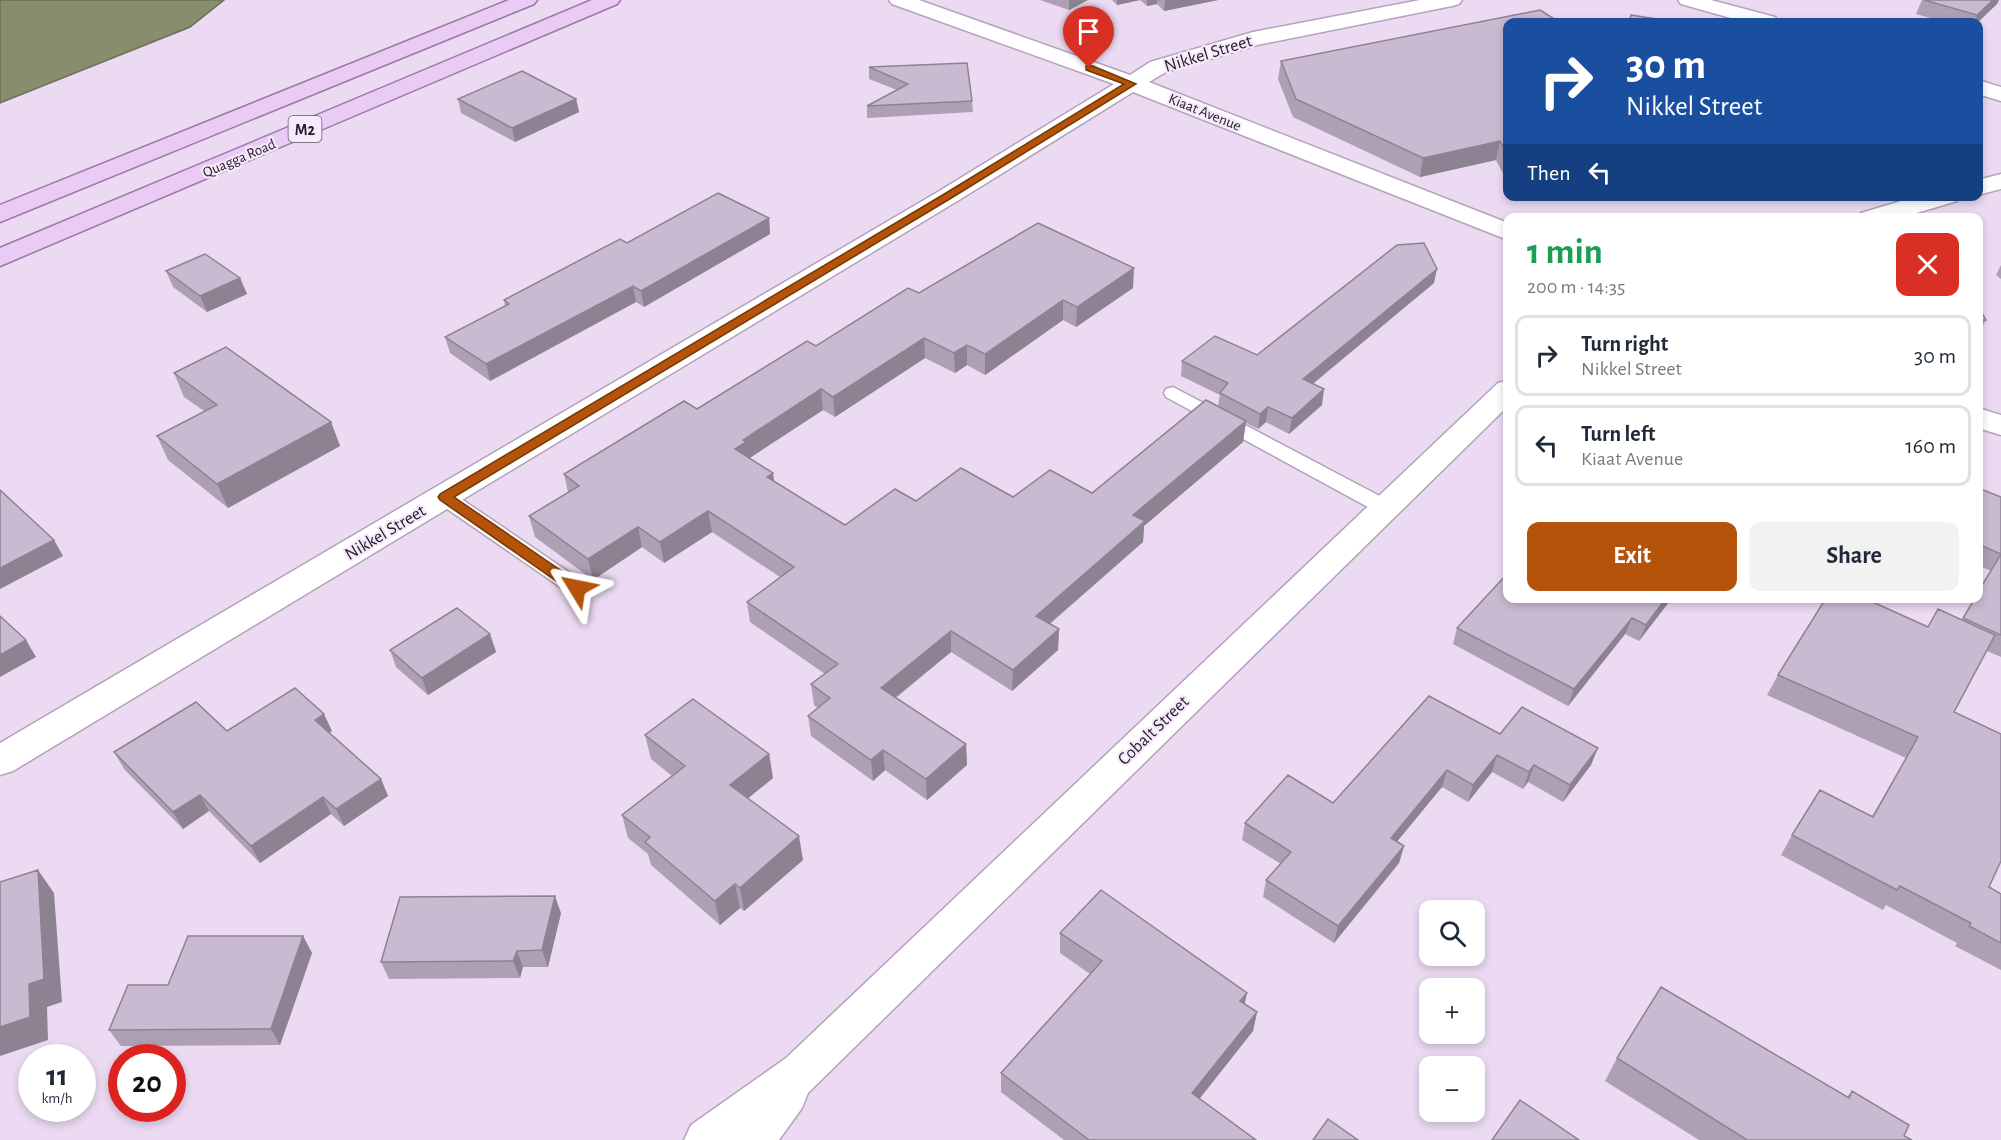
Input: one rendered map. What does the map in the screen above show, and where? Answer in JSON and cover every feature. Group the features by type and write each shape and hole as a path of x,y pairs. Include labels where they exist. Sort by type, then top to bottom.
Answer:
{"main road":[{"name":"M2","path":"0,214 527,0"},
{"name":"Quagga Road","path":"0,258 610,0"}],"street":[{"name":"Kiaat Avenue","path":"899,0 1131,84 1503,230"},
{"name":"Nikkel Street","path":"0,761 1173,61 1253,39 1452,0"},
{"path":"1688,0 1753,18"},
{"path":"1983,89 2001,94"},
{"path":"1983,186 2001,181"},
{"path":"1888,213 1930,201"},
{"name":"Cobalt Street","path":"707,1140 801,1072 1503,394"},
{"path":"1983,419 2001,426"},
{"name":"Cobalt Street","path":"753,1140 801,1072"}],"lane":[{"path":"1173,393 1384,507"},
{"path":"444,497 577,588"}],"shaded area":[{"path":"0,0 224,0 190,27 0,103"}],"building":[{"path":"1924,0 1993,0 1977,15"},
{"path":"1540,10 1553,18 1503,18 1503,146 1500,141 1423,158 1296,99 1281,61"},
{"path":"1631,15 1650,18 1630,18"},
{"path":"967,63 972,101 867,106 908,84 869,67"},
{"path":"522,71 576,99 512,128 458,99"},
{"path":"718,193 769,218 641,291 633,286 486,364 445,337 509,304 504,300 620,239 627,243"},
{"path":"1038,223 1134,268 1077,307 1063,300 985,354 967,345 954,353 924,338 833,397 821,389 743,440 746,442 735,449 773,473 767,477 845,525 895,489 916,501 961,468 1013,497 1050,470 1092,493 1206,400 1246,421 1133,515 1145,521 1036,616 1059,629 1013,670 951,631 881,688 966,744 926,779 883,750 871,760 808,716 830,698 811,684 838,664 747,602 794,567 708,511 660,542 638,527 588,559 529,516 579,486 564,474 684,401 697,409 807,341 816,346 908,288 919,293"},
{"path":"1424,243 1437,269 1303,379 1324,389 1292,418 1268,407 1260,414 1220,393 1228,383 1182,361 1215,336 1257,355 1397,245"},
{"path":"205,254 240,278 200,296 166,271"},
{"path":"226,347 331,422 217,484 157,436 217,405 174,373"},
{"path":"0,490 54,540 0,568"},
{"path":"1983,490 2001,497 2001,554 1983,546"},
{"path":"2001,554 2001,635 1963,618 1972,603 1983,603 1983,584"},
{"path":"1503,578 1503,603 1662,603 1646,625 1632,618 1574,689 1457,628"},
{"path":"1823,603 1875,603 1928,627 1938,609 1995,635 1954,712 2001,734 2001,861 1989,887 2001,894 2001,943 1969,926 1971,923 1900,886 1897,890 1792,835 1820,790 1873,817 1918,737 1778,675"},
{"path":"457,608 490,634 422,678 390,650"},
{"path":"0,616 26,640 0,655"},
{"path":"295,688 324,714 315,720 381,779 336,809 323,797 251,846 200,795 173,812 114,752 196,702 227,731"},
{"path":"1429,696 1500,734 1522,707 1598,748 1570,785 1534,765 1529,772 1497,755 1473,785 1447,770 1391,838 1404,846 1338,926 1266,880 1291,852 1245,823 1288,775 1333,803"},
{"path":"693,699 769,754 730,785 799,836 740,888 735,884 715,901 645,842 650,837 622,815 685,766 645,735"},
{"path":"38,870 44,979 29,984 30,1017 0,1027 0,882"},
{"path":"1101,890 1247,993 1240,1001 1257,1012 1192,1093 1256,1140 1089,1140 1001,1073 1102,961 1060,933"},
{"path":"555,896 542,950 517,951 513,961 381,962 400,897"},
{"path":"188,936 303,936 271,1029 109,1030 128,985 168,985"},
{"path":"1661,987 1849,1098 1852,1091 1909,1125 1904,1136 1912,1140 1747,1140 1617,1058"},
{"path":"1520,1100 1579,1140 1492,1140"},
{"path":"1328,1119 1358,1140 1313,1140"}],"route":[{"path":"577,588 444,497 950,195 1131,84 1089,68"}]}
